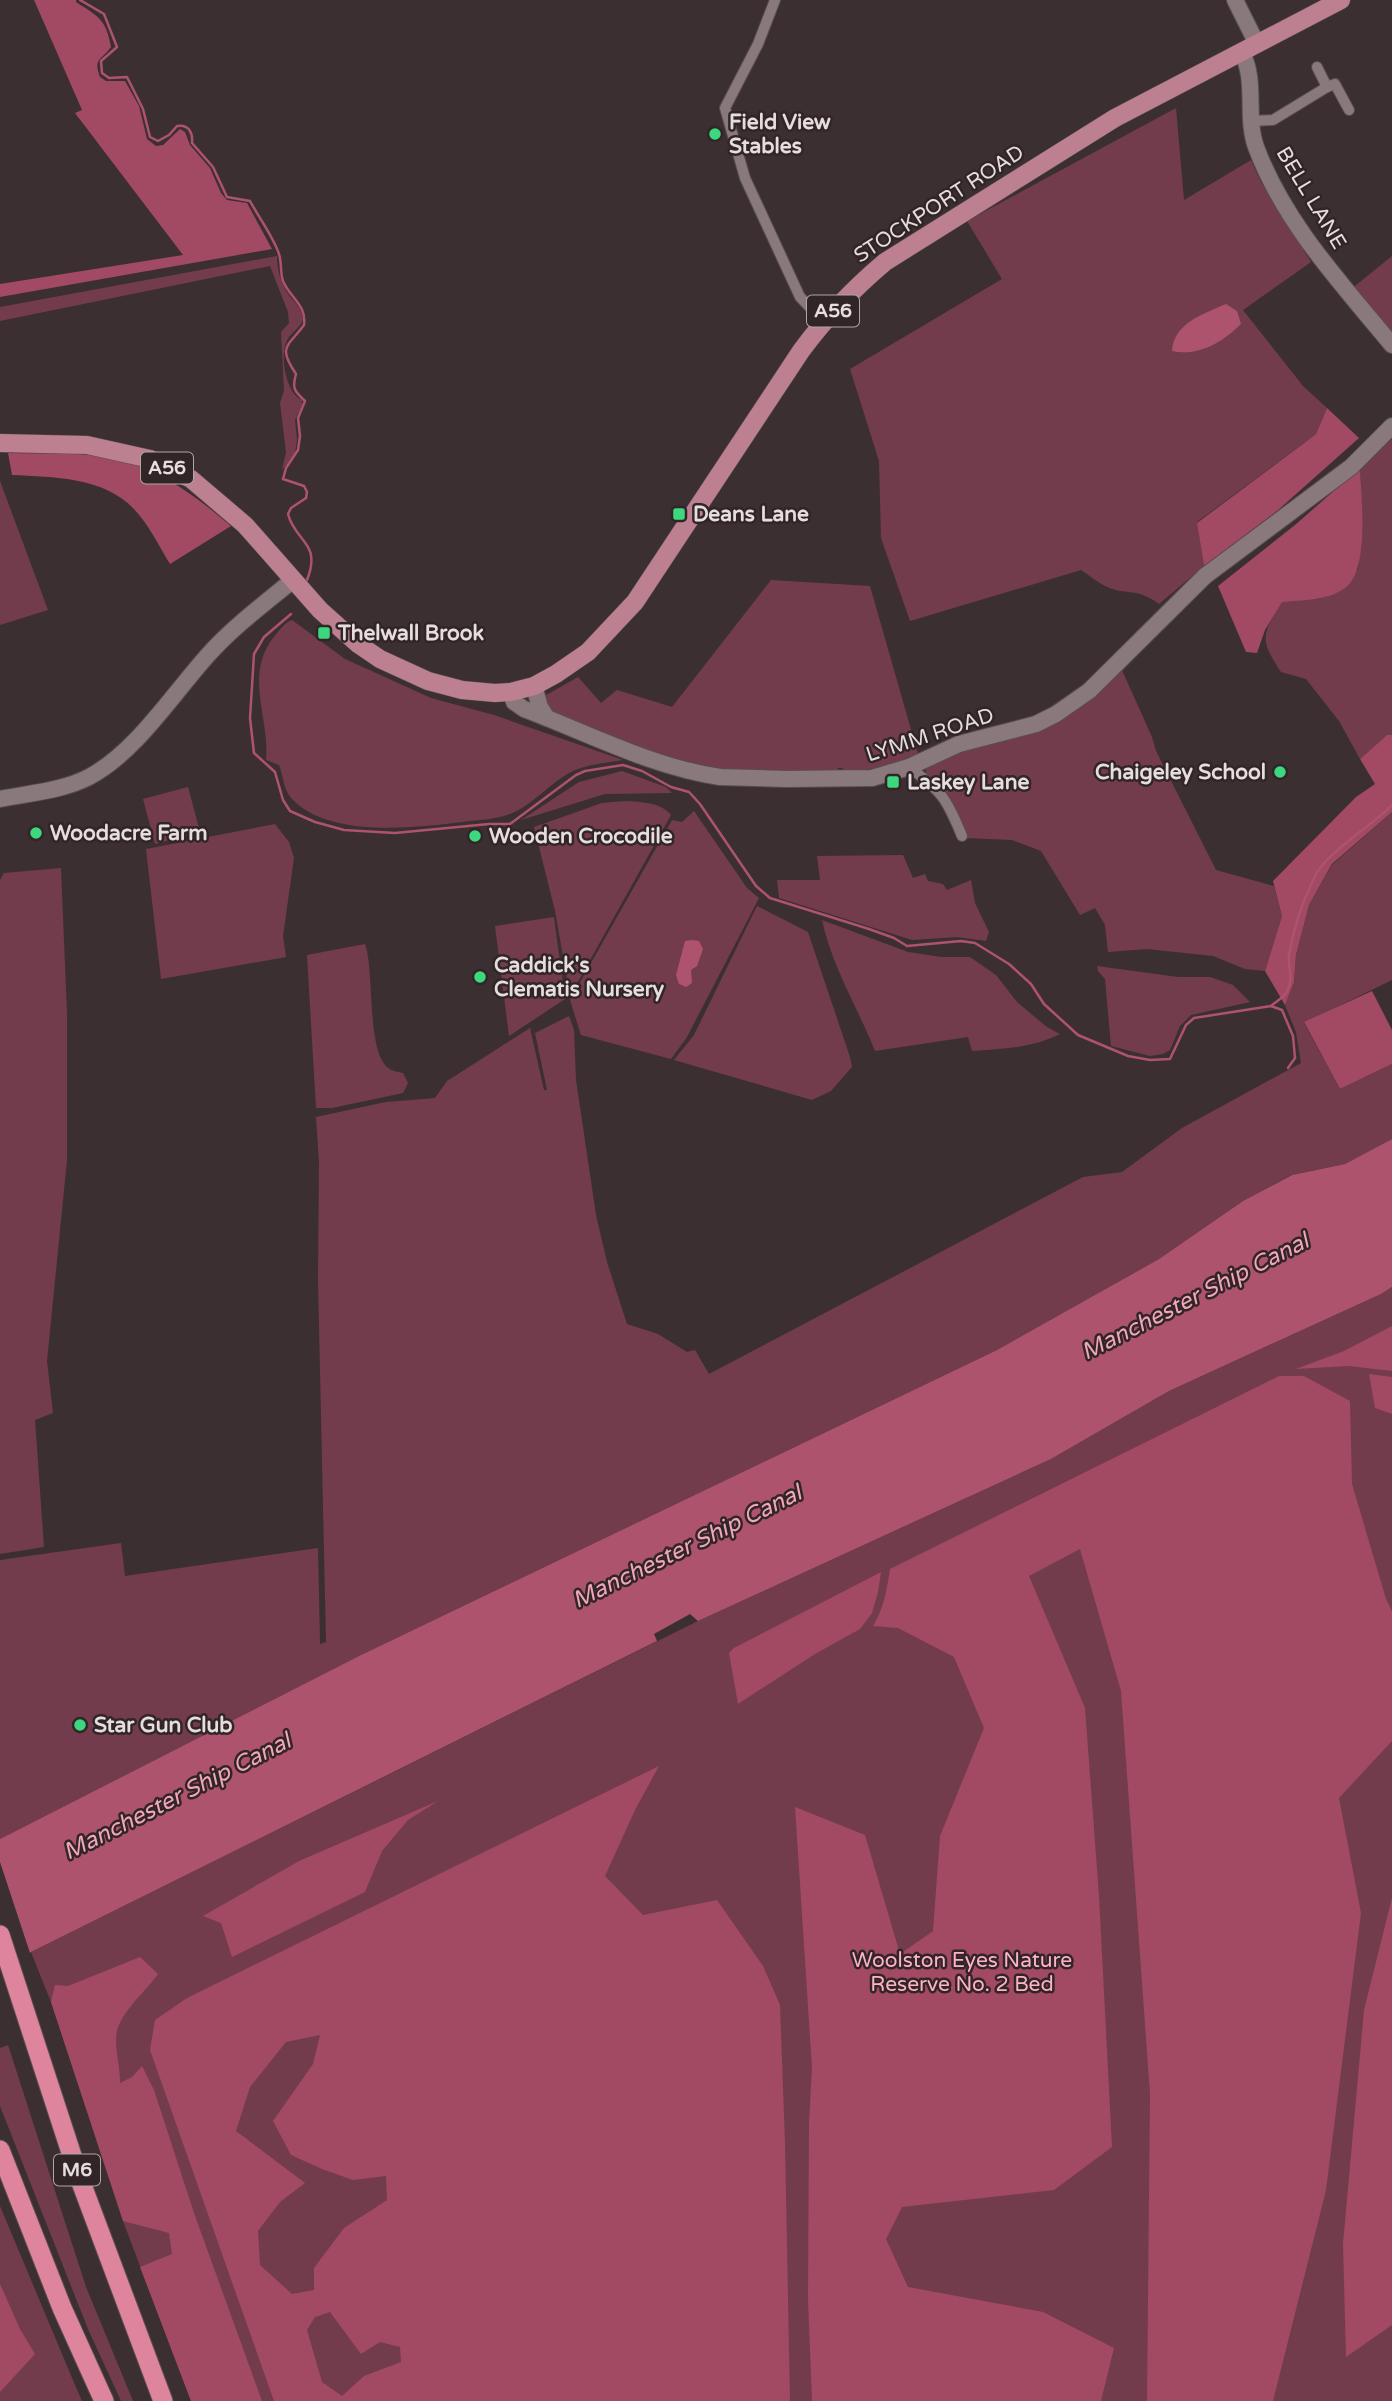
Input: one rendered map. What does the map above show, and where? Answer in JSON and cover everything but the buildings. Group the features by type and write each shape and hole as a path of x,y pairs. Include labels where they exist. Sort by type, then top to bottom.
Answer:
{"highway":[{"name":"M6","path":"0,1935 79,2176 163,2401"},
{"path":"0,2150 62,2308 104,2401"}],"main road":[{"name":"BELL LANE","path":"1235,0 1250,49 1250,121 1254,143 1263,165 1308,243 1392,345"},
{"name":"STOCKPORT ROAD","path":"293,580 336,626 380,659 428,681 462,690 495,693 534,686 556,674 588,652 635,603 823,321 877,269 1115,118 1341,0"},
{"name":"LYMM ROAD","path":"510,692 518,706 658,761 700,774 720,777 843,779 872,778 909,767 960,744 1036,724 1067,706 1098,681 1205,576 1351,467 1392,426"},
{"name":"A56","path":"0,443 87,445 150,459 191,480 218,502 245,525 293,580"},
{"path":"0,799 75,784 101,770 150,723 209,654 293,580"},
{"path":"534,686 540,707 547,718"}],"street":[{"path":"775,0 758,44 725,108 745,178 800,297 823,321"},
{"path":"1317,66 1327,87"},
{"path":"1250,121 1273,120 1327,87 1335,85 1349,110"},
{"path":"909,767 936,788 949,804 962,836"}],"green space":[{"path":"34,0 76,0 104,24 111,47 99,60 97,66 100,77 106,81 125,81 139,106 147,139 156,146 163,145 180,129 185,132 190,145 210,168 221,193 227,200 247,203 272,249 0,297 0,284 183,255 75,113 82,110"},
{"path":"1176,108 1184,200 1251,160 1261,182 1311,262 1243,310 1303,386 1327,408 1316,434 1197,522 1204,566 1159,604 1138,593 1105,586 1081,570 910,621 881,538 879,461 850,369 1002,279 967,221"},
{"path":"277,256 282,282 300,309 303,320 287,340 284,349 288,383 302,400 302,405 295,420 295,454 282,470 286,452 280,403 284,391 281,332 289,323 288,312 270,266 0,321 0,307"},
{"path":"1392,256 1392,346 1350,290"},
{"path":"1327,408 1359,438 1277,511 1204,566 1197,523 1316,434"},
{"path":"1392,439 1392,735 1386,736 1360,759 1339,721 1306,679 1281,672 1269,652 1266,637 1270,622 1282,601 1319,599 1358,569 1362,529 1360,468"},
{"path":"8,453 93,455 137,465 180,487 231,526 170,564 144,522 122,498 108,490 77,481 12,475"},
{"path":"1360,468 1361,550 1353,579 1345,588 1331,595 1282,602 1265,630 1257,653 1246,652 1218,586 1295,525"},
{"path":"0,481 48,610 0,625"},
{"path":"771,580 870,586 918,754 881,767 843,773 843,768 838,768 837,773 703,769 546,713 541,698 578,677 601,703 617,690 672,707"},
{"path":"292,620 345,659 431,698 494,715 623,760 577,769 522,808 499,817 396,828 349,825 327,820 292,799 285,787 279,765 266,760 260,667 273,638"},
{"path":"1121,668 1156,751 1216,870 1274,886 1282,916 1265,971 1245,969 1213,956 1147,949 1108,952 1105,925 1095,908 1080,915 1041,851 1012,840 966,838 949,797 927,777 925,766 963,751 1040,731 1066,715"},
{"path":"1387,735 1392,735 1392,812 1332,864 1309,905 1296,955 1294,982 1285,1005 1265,971 1282,916 1273,881 1356,797 1375,784 1360,759"},
{"path":"622,771 666,787 672,793 605,794 521,820 579,782"},
{"path":"188,787 200,832 155,844 143,799"},
{"path":"625,801 656,805 671,815 570,996 555,911 534,827 602,803"},
{"path":"694,811 747,888 759,898 687,1037 671,1059 581,1035 570,1000 672,820 682,822"},
{"path":"1392,812 1392,980 1304,1023 1340,1089 1392,1064 1392,1139 1345,1164 1291,1175 1243,1201 1159,1259 997,1350 359,1656 0,1839 0,1560 121,1543 125,1576 318,1548 320,1644 326,1642 318,1280 319,1162 316,1117 386,1102 435,1098 447,1081 530,1028 544,1090 547,1090 535,1033 569,1016 574,1030 576,1080 596,1215 607,1262 627,1324 658,1334 687,1352 695,1350 709,1374 1083,1177 1122,1172 1182,1128 1301,1063 1296,1032 1285,1005 1294,982 1296,955 1309,905 1332,865"},
{"path":"275,824 289,842 294,858 283,936 286,957 161,979 146,849"},
{"path":"903,855 913,878 925,874 928,881 943,884 947,890 971,880 975,903 989,932 986,941 957,937 912,940 779,898 777,880 820,880 817,856"},
{"path":"61,868 67,1014 67,1160 47,1361 53,1413 35,1420 44,1547 0,1554 0,880 4,873"},
{"path":"757,906 808,932 850,1057 852,1067 831,1091 812,1100 674,1060 694,1035"},
{"path":"554,917 565,999 509,1036 495,926"},
{"path":"822,920 908,952 942,957 970,957 996,975 1017,1002 1047,1027 1060,1034 1028,1045 994,1049 972,1051 968,1037 875,1051 839,971"},
{"path":"365,944 374,1028 381,1059 388,1068 403,1073 408,1083 403,1093 332,1108 316,1108 307,955"},
{"path":"1097,966 1178,977 1210,977 1233,985 1250,1002 1191,1015 1180,1026 1170,1050 1150,1056 1111,1046 1105,979"},
{"path":"1372,991 1392,1030 1392,1064 1340,1089 1304,1022"},
{"name":"Woolston Eyes Nature Reserve No. 2 Bed","path":"1392,1287 1392,2401 191,2401 123,2221 51,2002 31,1952 698,1621 1051,1459 1169,1391"},
{"path":"1392,1326 1392,1371 1349,1366 1296,1369 1344,1351"},
{"path":"1369,1374 1392,1377 1392,1414 1375,1408"},
{"path":"1279,1376 1304,1376 1350,1401 1352,1484 1386,1599 1392,1611 1392,1741 1339,1798 1361,1913 1326,2190 1273,2401 1147,2401 1150,2094 1121,1691 1080,1549 1029,1576 1085,1708 1099,1896 1112,2147 1054,2190 902,2207 886,2239 908,2287 1043,2312 1114,2348 1101,2401 812,2401 808,2299 812,2068 795,1807 865,1835 900,1954 933,1931 940,1836 984,1728 954,1657 898,1628 873,1626 882,1605 890,1569"},
{"path":"881,1572 872,1613 860,1629 815,1654 738,1704 729,1653 734,1648"},
{"path":"659,1766 635,1810 605,1876 643,1915 717,1900 763,1966 780,2005 790,2401 274,2401 150,2050 155,2020 187,1998","holes":["320,2035 313,2064 273,2121 291,2155 353,2180 386,2176 387,2200 344,2228 314,2268 314,2290 292,2294 260,2265 258,2231 280,2202 305,2183 236,2131 250,2087 286,2042","330,2312 361,2354 380,2342 400,2347 401,2362 364,2376 342,2396 322,2382 307,2330 315,2317"]},
{"path":"438,1801 408,1820 382,1851 365,1892 232,1957 221,1923 203,1916 299,1861"},
{"path":"1392,1898 1392,2325 1346,2357 1343,2244 1364,2010"},
{"path":"140,1957 158,1974 126,2013 117,2030 120,2083 132,2077 142,2066 154,2090 194,2213 262,2401 191,2401 140,2267 172,2254 169,2233 123,2221 51,2002 55,1985 68,1986"},
{"path":"8,2045 86,2287 133,2401 121,2401 88,2329 0,2106 0,2048"},
{"path":"0,2206 75,2385 82,2401 0,2401"},
{"path":"0,2284 20,2329 35,2354 0,2392"}],"water":[{"path":"1226,304 1237,311 1241,324 1234,331 1201,350 1172,351 1174,341 1184,326"},
{"path":"685,941 699,941 703,949 697,966 691,970 692,983 686,987 679,984 676,975"},
{"name":"Manchester Ship Canal","path":"1392,1139 1392,1287 1381,1294 1169,1391 1051,1459 698,1621 690,1614 654,1634 657,1641 31,1952 0,1970 0,1839 359,1656 997,1350 1159,1259 1243,1201 1292,1175 1345,1164"}],"pier":[{"path":"0,1862 31,1956 0,1974"}],"waterway":[{"path":"80,0 104,14 117,47 101,61 102,73 109,78 127,77 143,109 150,137 158,141 169,135 177,126 187,128 191,133 192,143 213,167 227,197 250,201 276,247 283,281 303,312 304,325 289,343 286,352 296,374 295,389 305,401 298,418 298,450 286,468 283,479 304,486 307,492 306,498 291,508 288,514 309,550 311,567 307,580"},
{"path":"291,614 264,637 254,654 250,718 254,753 275,772 283,800 290,811 344,830 395,833 510,824 576,775 623,765 642,771 671,787 689,792 756,886 770,898 869,929 907,946 961,941 975,943 1009,964 1031,984 1044,1004 1078,1035 1128,1056 1150,1060 1170,1059 1186,1025 1194,1018 1271,1006 1282,1010 1293,1036 1295,1058 1288,1068"},
{"path":"1271,1006 1287,991 1291,976 1289,955 1293,936 1298,916 1314,878 1338,849 1392,805"}],"place":[{"name":"Field View Stables","path":"715,134"},
{"name":"Deans Lane","path":"679,514"},
{"name":"Thelwall Brook","path":"324,633"},
{"name":"Chaigeley School","path":"1280,772"},
{"name":"Laskey Lane","path":"893,782"},
{"name":"Woodacre Farm","path":"36,833"},
{"name":"Wooden Crocodile","path":"475,836"},
{"name":"Caddick's Clematis Nursery","path":"480,977"},
{"name":"Star Gun Club","path":"80,1725"}]}
